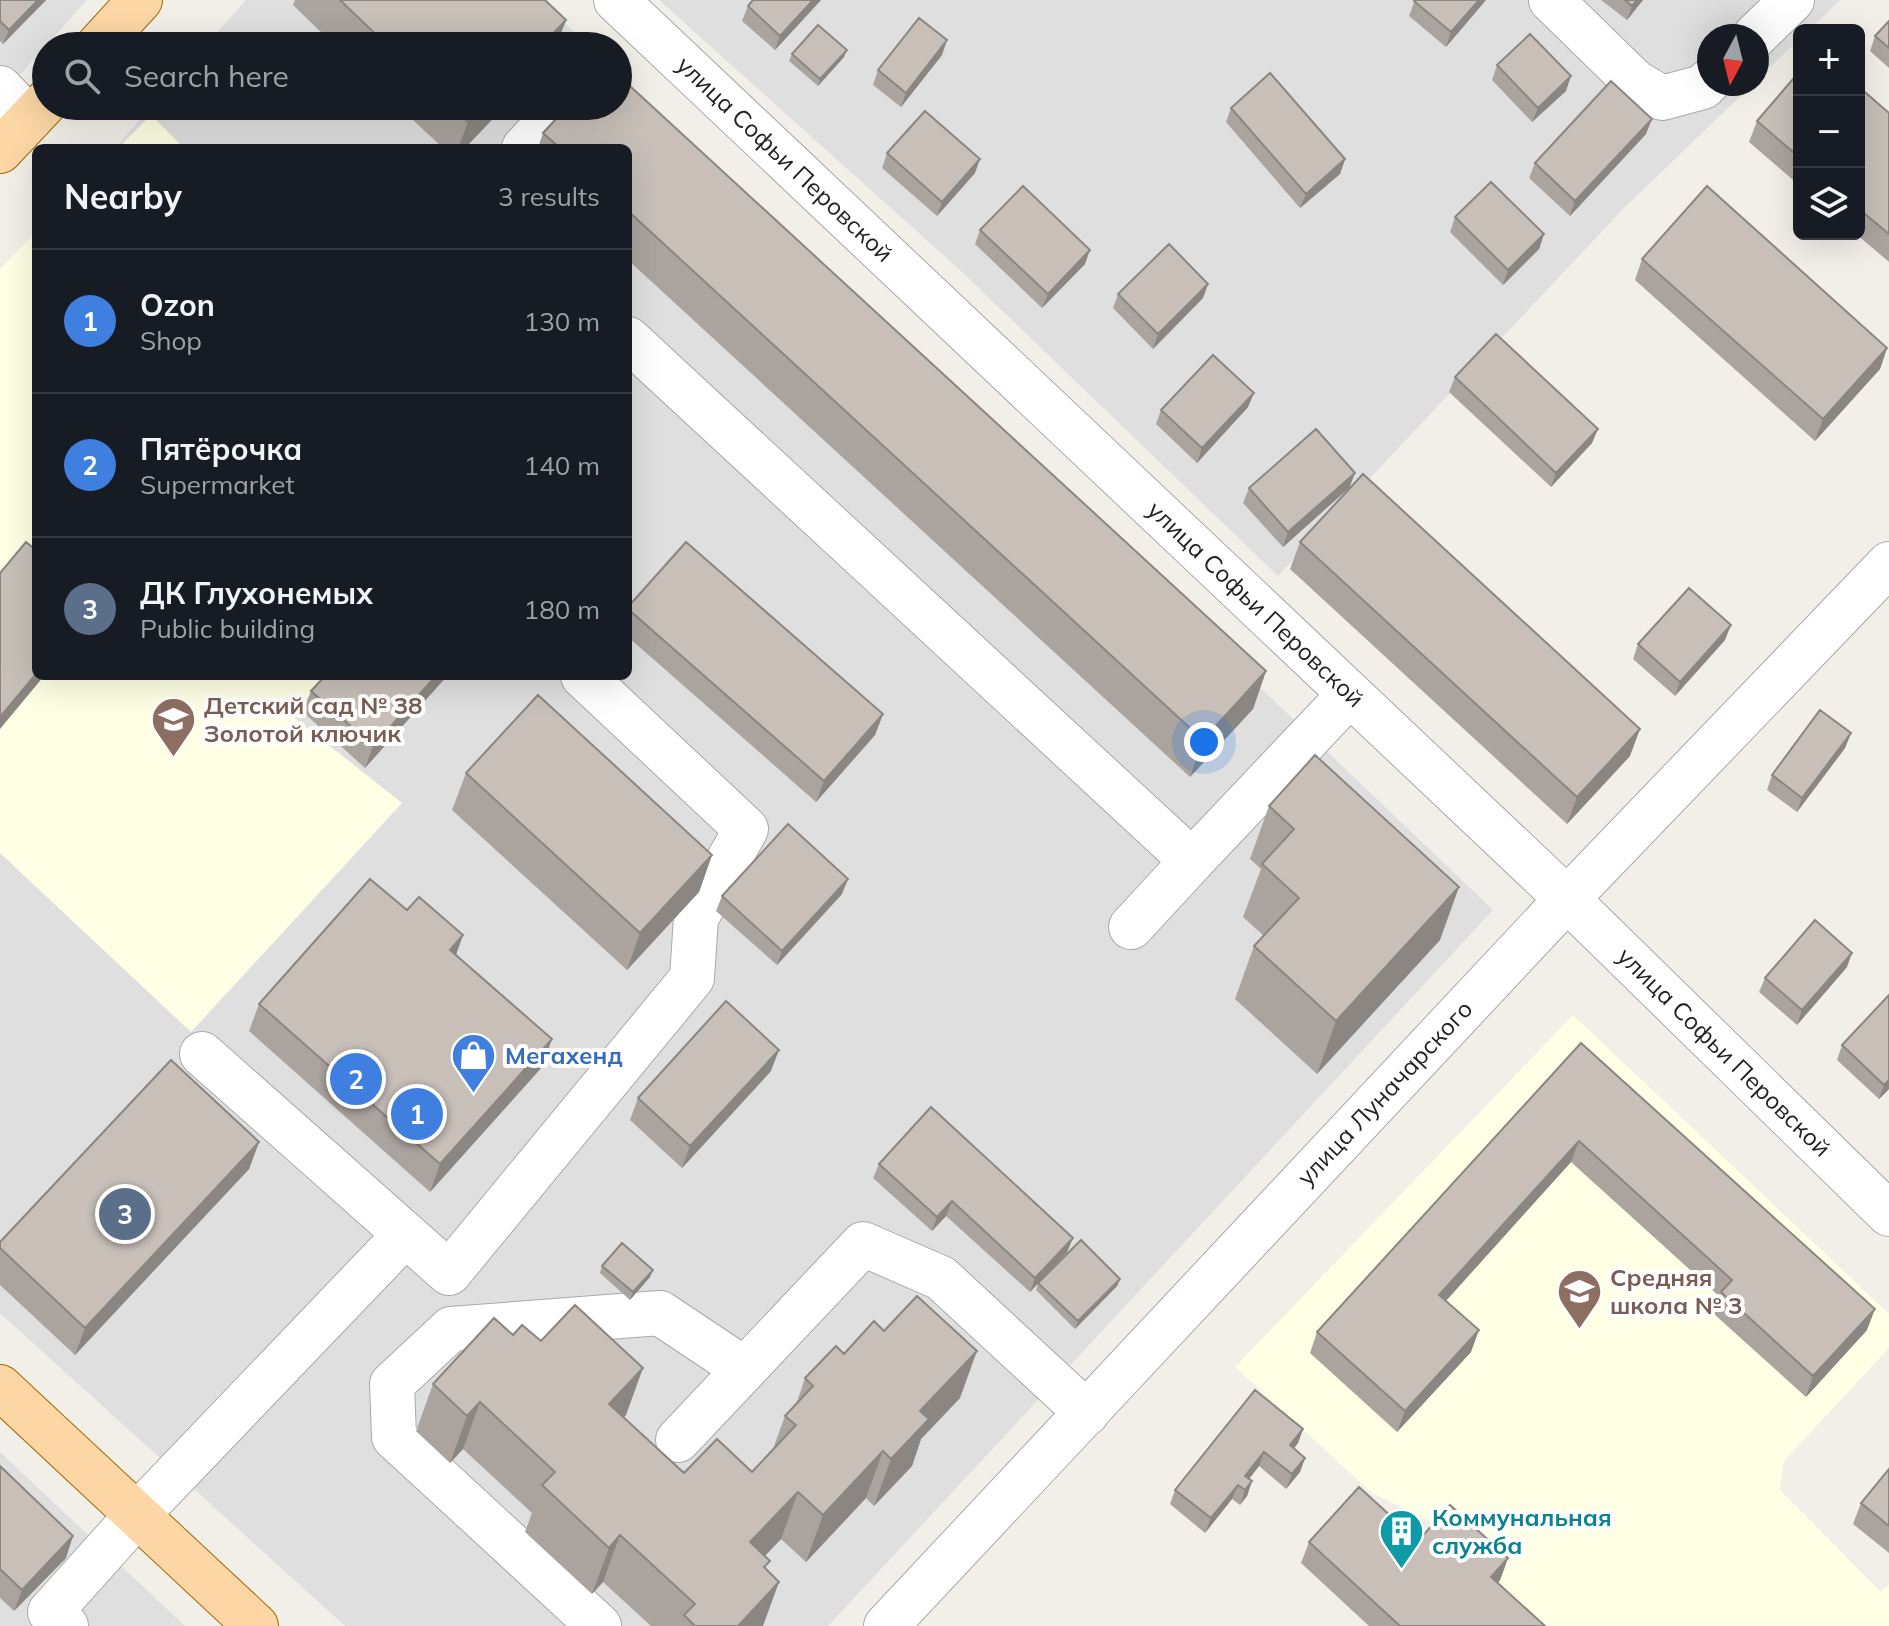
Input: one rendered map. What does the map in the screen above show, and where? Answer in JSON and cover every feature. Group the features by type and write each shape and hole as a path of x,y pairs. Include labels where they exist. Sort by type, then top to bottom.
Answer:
{"main road":[{"path":"111,32 140,0"},
{"path":"0,151 32,116"},
{"path":"0,1387 256,1626"}],"street":[{"path":"1551,0 1635,82 1662,98 1697,89"},
{"path":"1767,24 1792,0"},
{"name":"улица Софьи Перовской","path":"625,23 1350,694 1567,899 1889,1214"},
{"path":"0,88 32,107"},
{"path":"528,144 550,120"},
{"path":"632,343 1192,861"},
{"name":"улица Луначарского","path":"886,1626 1567,899 1889,564"},
{"path":"202,1054 449,1273 692,978 696,918 746,829 587,680"},
{"path":"1131,927 1350,694"},
{"path":"51,1621 137,1515 404,1236"},
{"path":"678,1440 863,1244 941,1278 1087,1413"},
{"path":"599,1626 394,1437 392,1384 451,1329 660,1313 744,1369"}],"shaded area":[{"path":"0,0 87,0 58,32 32,32 32,61 0,97"},
{"path":"246,0 541,0 574,32 217,32"},
{"path":"659,0 1840,0 1815,24 1793,24 1793,45 1769,68 1769,24 1697,24 1697,96 1741,96 1623,209 1278,576 960,270"},
{"path":"632,87 1493,910 828,1626 345,1626 0,1313 0,278 32,632 32,680 632,680 632,144 119,144 140,120 632,120"},
{"path":"146,120 156,120 180,144 122,144"},
{"name":"Детский сад № 38 Золотой ключик","path":"32,236 32,680 323,680 292,716 402,803 191,1032 0,853 0,269"},
{"name":"Средняя школа № 3","path":"1573,1015 1889,1314 1889,1348 1784,1461 1780,1490 1881,1592 1889,1585 1889,1626 1514,1626 1443,1527 1372,1493 1235,1367"},
{"path":"0,1452 185,1626 0,1626"}],"building":[{"path":"0,0 38,0 9,30 0,21"},
{"path":"340,0 545,0 566,20 554,32 373,32"},
{"path":"753,0 813,0 780,36 748,6"},
{"path":"1415,0 1479,0 1451,32"},
{"path":"919,18 947,40 906,93 878,70"},
{"path":"1889,21 1889,48 1875,36"},
{"path":"818,25 847,50 820,79 792,54"},
{"path":"1530,34 1571,76 1538,108 1497,65"},
{"path":"1270,73 1345,159 1306,194 1231,108"},
{"path":"1793,79 1793,152 1757,121"},
{"path":"1611,81 1652,119 1575,201 1535,163"},
{"path":"632,88 1266,671 1203,740 632,215 632,144 555,144 543,133 555,120 632,120"},
{"path":"1865,92 1889,113 1889,234 1865,214"},
{"path":"925,111 980,159 942,202 887,153"},
{"path":"1491,182 1544,234 1508,270 1455,217"},
{"path":"1023,186 1090,250 1048,294 980,230"},
{"path":"1707,186 1887,348 1823,419 1642,259"},
{"path":"1169,244 1208,284 1158,334 1118,294"},
{"path":"1496,334 1598,429 1556,473 1455,377"},
{"path":"1213,355 1254,393 1202,448 1161,410"},
{"path":"1316,429 1355,473 1288,532 1249,488"},
{"path":"1363,474 1640,729 1577,797 1300,542"},
{"path":"26,542 32,547 32,679 0,717 0,573"},
{"path":"686,542 883,714 824,781 632,613 632,603"},
{"path":"1689,588 1731,625 1680,682 1638,644"},
{"path":"321,680 432,680 373,746 311,691"},
{"path":"538,695 712,855 640,933 466,773"},
{"path":"1820,710 1851,733 1802,798 1772,775"},
{"path":"1315,755 1459,887 1336,1021 1254,946 1299,898 1262,864 1294,829 1269,806"},
{"path":"788,824 848,879 782,951 722,896"},
{"path":"370,879 407,910 419,897 463,935 450,950 552,1039 440,1164 259,1004"},
{"path":"1815,920 1852,953 1802,1010 1765,978"},
{"path":"1889,995 1889,1080 1884,1085 1842,1045"},
{"path":"726,1001 779,1050 690,1146 638,1098"},
{"path":"1581,1043 1875,1309 1813,1376 1721,1292 1732,1280 1579,1141 1439,1295 1479,1330 1405,1411 1317,1332"},
{"path":"171,1060 259,1142 85,1328 0,1248 0,1242"},
{"path":"931,1107 1073,1238 1035,1278 952,1201 937,1217 879,1164"},
{"path":"1081,1240 1120,1279 1078,1321 1038,1283"},
{"path":"622,1243 653,1270 633,1292 602,1266"},
{"path":"917,1296 977,1351 920,1411 929,1419 891,1459 883,1451 823,1515 798,1492 750,1542 770,1561 764,1567 779,1582 738,1626 695,1626 684,1615 695,1604 620,1535 609,1548 542,1485 555,1472 480,1402 467,1416 433,1384 494,1318 513,1335 522,1325 541,1341 575,1305 643,1368 609,1404 684,1473 717,1439 752,1472 796,1425 785,1416 813,1386 805,1378 836,1346 844,1354 874,1321 884,1331"},
{"path":"1255,1390 1303,1429 1290,1445 1305,1458 1292,1474 1264,1452 1245,1476 1252,1481 1245,1490 1238,1485 1211,1518 1175,1490"},
{"path":"0,1466 73,1536 22,1590 0,1569"},
{"path":"1889,1469 1889,1526 1861,1503"},
{"name":"Коммунальная служба","path":"1359,1487 1418,1541 1450,1505 1508,1558 1491,1577 1545,1626 1400,1626 1309,1542"}],"place":[{"name":"Детский сад № 38 Золотой ключик","path":"173,759"},
{"name":"Пятёрочка","path":"356,1079"},
{"name":"Мегахенд","path":"474,1095"},
{"name":"Ozon","path":"417,1114"},
{"name":"ДК Глухонемых","path":"125,1214"},
{"name":"Средняя школа № 3","path":"1579,1331"},
{"name":"Коммунальная служба","path":"1401,1571"}]}
